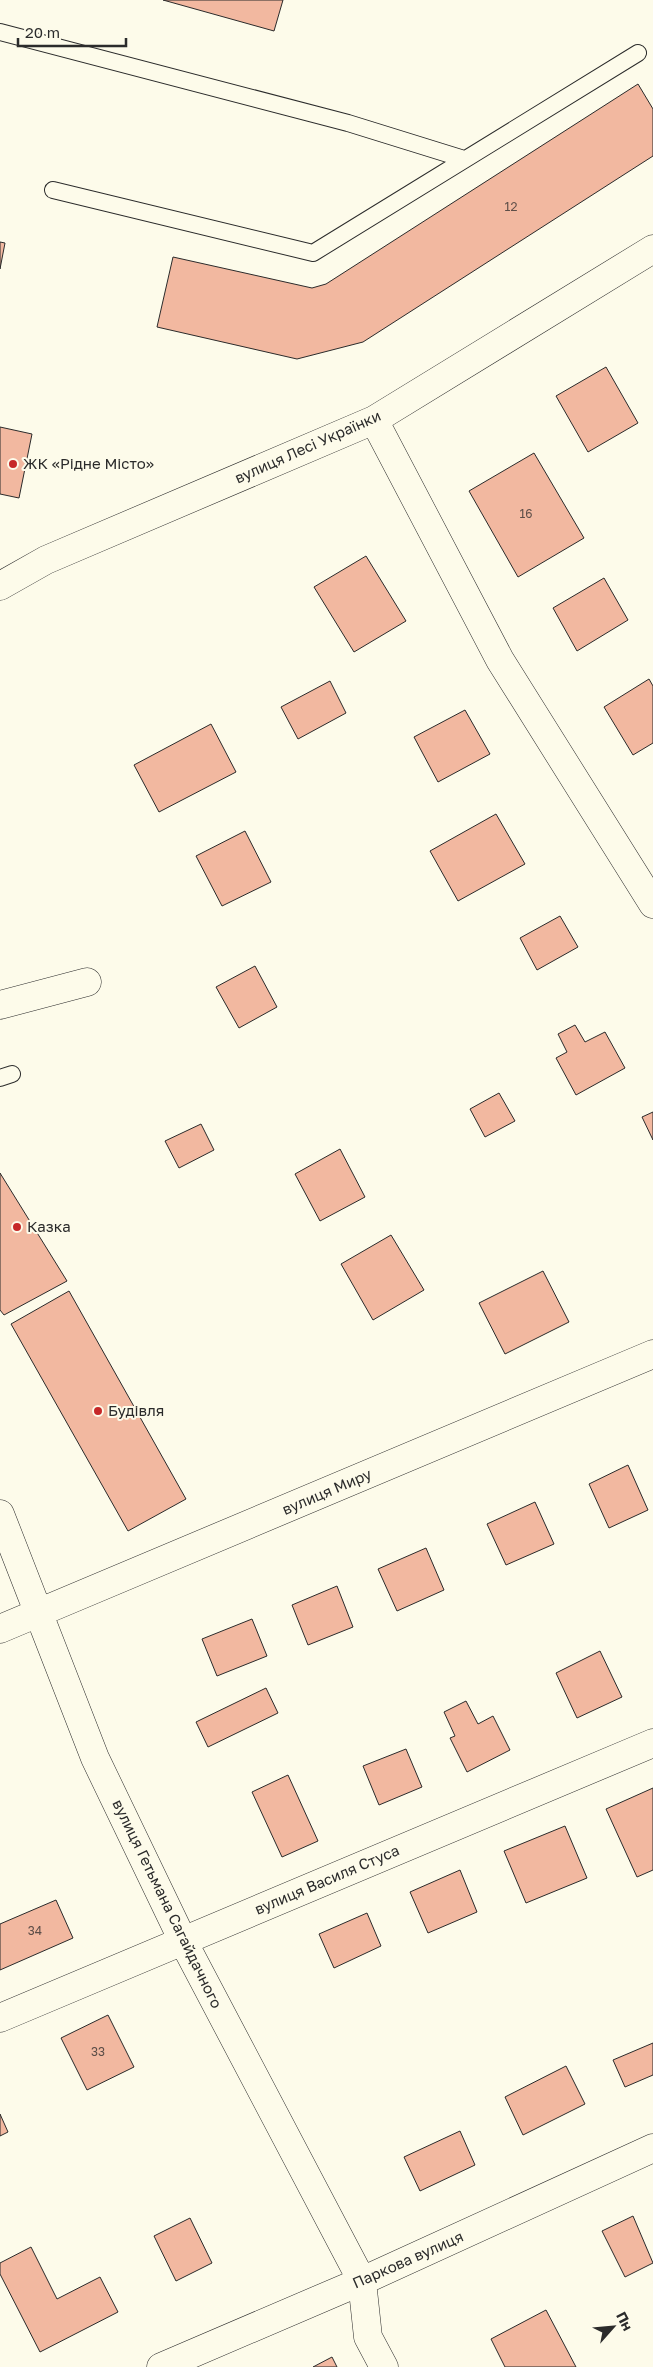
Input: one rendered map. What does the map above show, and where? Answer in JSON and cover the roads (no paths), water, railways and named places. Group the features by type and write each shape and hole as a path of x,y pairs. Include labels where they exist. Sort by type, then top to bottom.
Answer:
{"street":[{"name":"вулиця Лесі Українки","path":"0,586 46,560 374,420 653,248"},
{"path":"374,420 500,660 653,904"},
{"path":"0,1005 87,982"},
{"name":"вулиця Миру","path":"0,1629 653,1354"},
{"name":"вулиця Гетьмана Сагайдачного","path":"0,1514 95,1758 182,1941 362,2281"},
{"name":"вулиця Василя Стуса","path":"0,2018 653,1742"},
{"name":"Паркова вулиця","path":"161,2367 362,2281 653,2148"},
{"path":"362,2281 368,2337 384,2367"}],"lane":[{"path":"0,32 348,123 464,159"},
{"path":"54,190 313,253 638,52"}],"place":[{"name":"ЖК «Рідне Місто»","path":"13,464"},
{"name":"Казка","path":"17,1227"},
{"name":"Будівля","path":"98,1411"}]}
